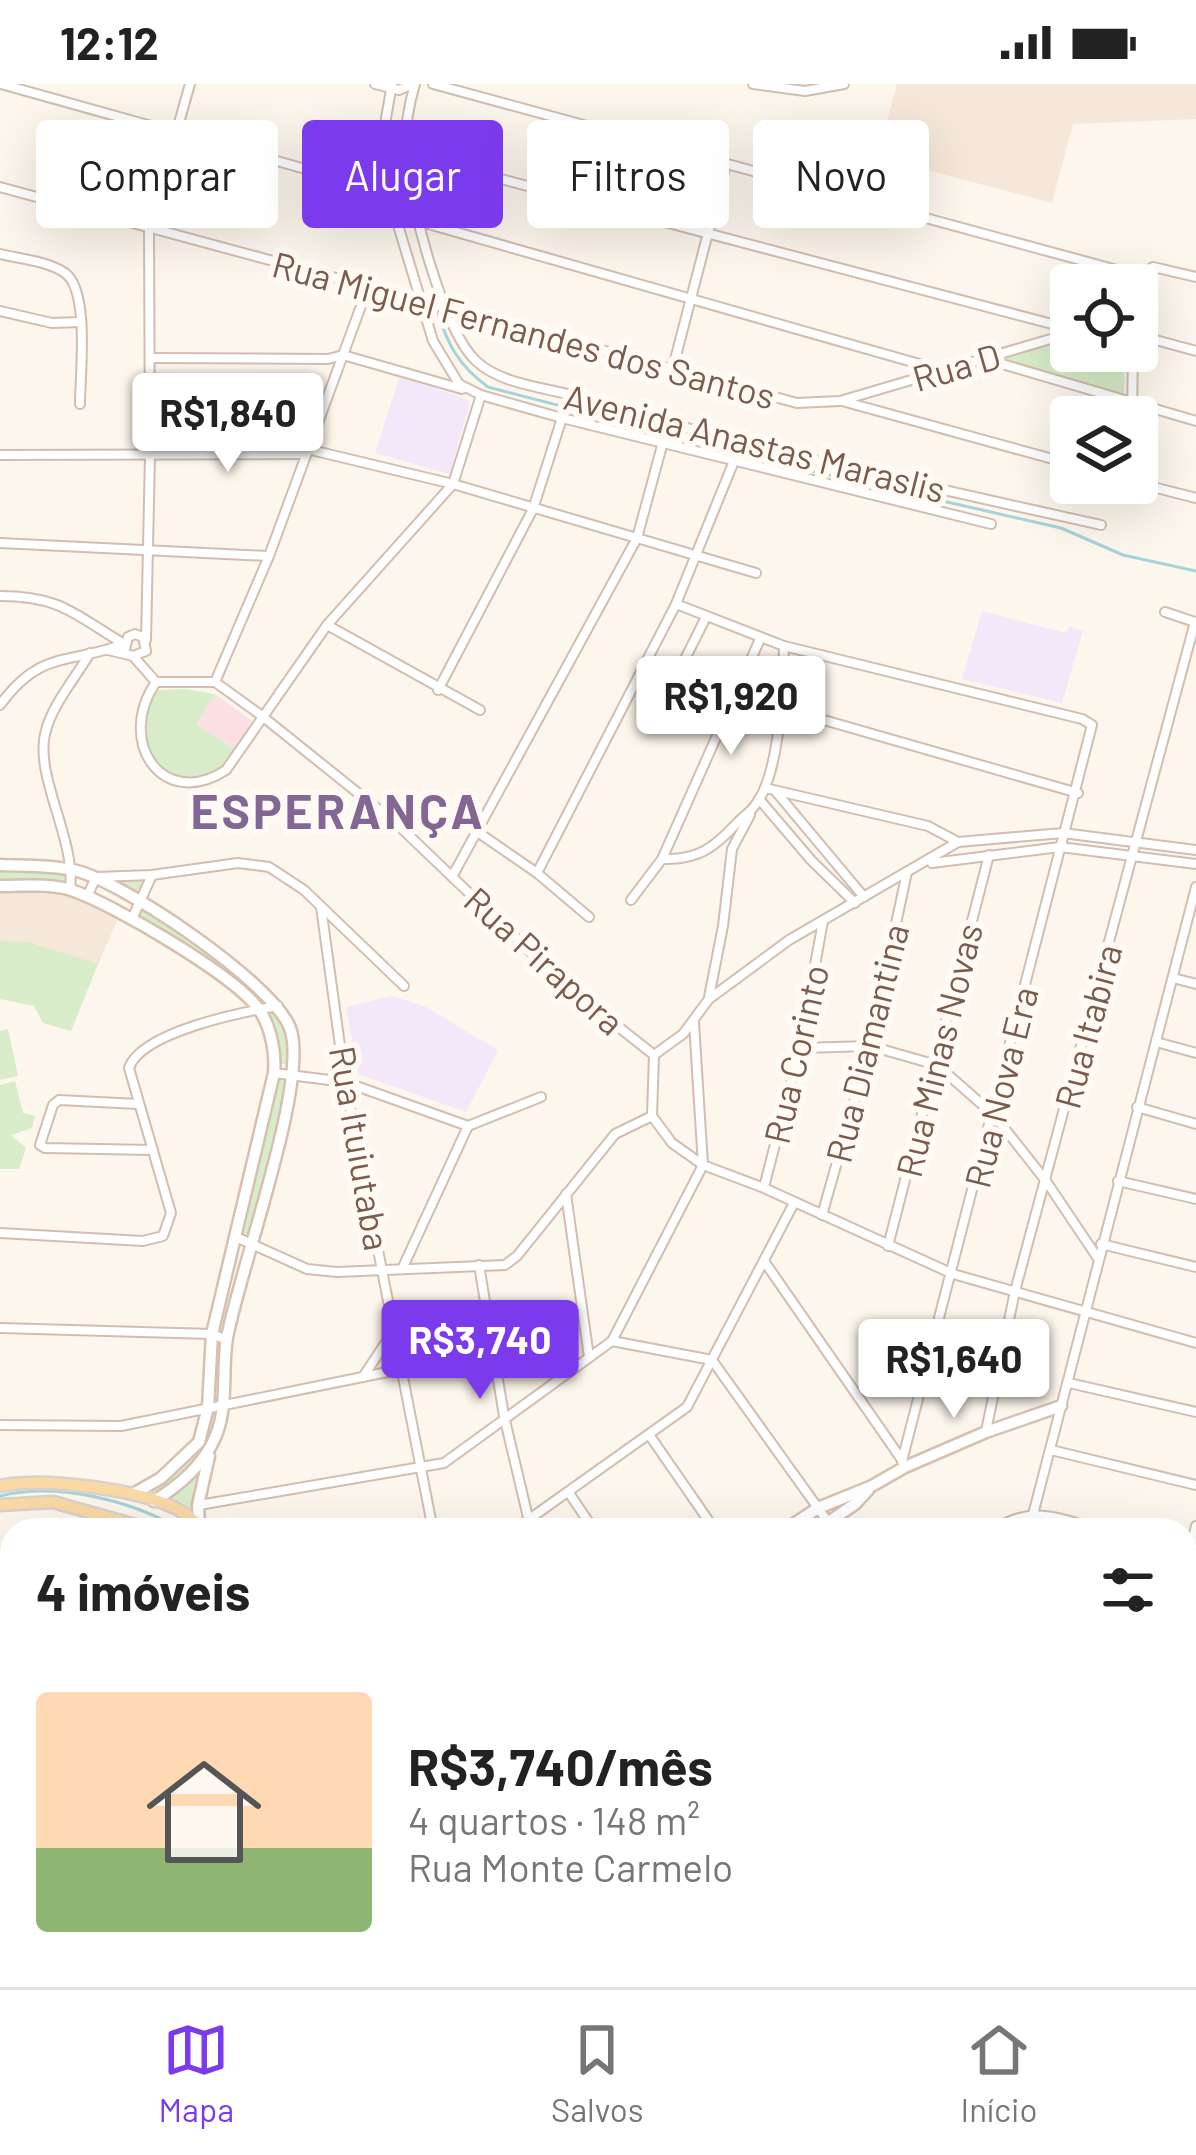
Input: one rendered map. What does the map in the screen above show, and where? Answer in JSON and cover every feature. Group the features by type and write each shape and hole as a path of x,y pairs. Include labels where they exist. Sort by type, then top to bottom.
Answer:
{"main road":[{"path":"0,1486 42,1481 133,1494 190,1518"},
{"path":"0,1505 53,1502 118,1518"}],"street":[{"path":"1,84 124,120"},
{"path":"179,120 190,84"},
{"path":"376,84 399,90 414,84"},
{"name":"Avenida Anastas Maraslis","path":"408,120 414,84"},
{"path":"433,84 565,120"},
{"path":"753,84 786,91 844,84"},
{"name":"Avenida Anastas Maraslis","path":"386,120 391,86"},
{"path":"729,165 1081,264"},
{"path":"503,180 1050,325"},
{"name":"Rua Miguel Fernandes dos Santos","path":"0,187 797,403 840,401"},
{"name":"Avenida Anastas Maraslis","path":"400,228 433,340 459,384 562,418 991,524"},
{"name":"Avenida Anastas Maraslis","path":"421,228 446,306 465,347 499,376 772,450 1101,525"},
{"path":"443,228 940,370"},
{"path":"672,370 709,228"},
{"path":"148,672 149,229"},
{"path":"0,254 62,271 76,287 81,322 80,404"},
{"path":"1158,268 1196,277"},
{"path":"156,682 214,682 268,556 368,287"},
{"path":"0,311 52,323 81,322"},
{"name":"Rua D","path":"840,401 1050,338"},
{"path":"1158,341 1196,351"},
{"path":"150,358 343,355 481,395 454,484 327,625 226,770 200,782 176,780 156,766 140,742 139,717 156,682"},
{"path":"984,358 1109,396"},
{"path":"840,401 1050,458"},
{"path":"1158,410 1196,421"},
{"path":"438,689 533,509 562,418"},
{"path":"453,875 637,538 663,442"},
{"path":"0,455 306,451 454,484 756,573"},
{"path":"537,873 676,604 734,461"},
{"path":"1158,488 1196,498"},
{"path":"0,543 268,556"},
{"path":"0,596 69,607 124,644 156,682"},
{"path":"662,859 710,850 770,789 782,708 784,646 676,604"},
{"path":"1166,612 1196,622"},
{"path":"677,675 706,617"},
{"path":"0,705 39,666 124,644 147,621"},
{"name":"Rua Itabira","path":"986,1432 1015,1292 1196,622"},
{"path":"327,625 480,710"},
{"path":"109,635 133,634 146,645"},
{"path":"631,900 662,859 760,639"},
{"path":"108,650 131,655 146,645"},
{"name":"Rua Nova Era","path":"784,646 1082,718 1093,728 904,1464"},
{"path":"70,890 73,869 44,742 51,717 90,653"},
{"name":"Rua Pirapora","path":"214,682 365,796 563,983 654,1055"},
{"path":"782,708 1078,793"},
{"path":"770,789 928,826 958,842"},
{"path":"770,789 860,900"},
{"path":"757,803 811,860 860,900"},
{"path":"709,999 732,849 757,803"},
{"path":"479,833 589,917"},
{"path":"1196,850 1064,833 958,842 824,920 709,999 694,1021 654,1055 652,1116 672,1143 703,1165 952,1274 1196,1343"},
{"path":"925,864 1060,847 1196,864"},
{"name":"Rua Minas Novas","path":"888,1246 989,855"},
{"path":"96,877 238,863 269,867 287,875 404,986"},
{"path":"0,865 73,869 96,877 218,953 278,1006 290,1029 294,1075 227,1340 225,1404 197,1505 200,1518"},
{"name":"Rua Diamantina","path":"822,1215 870,1046 907,871"},
{"path":"132,919 152,875"},
{"path":"86,897 96,877"},
{"path":"0,886 70,890 132,919 202,963 260,1010 271,1037 274,1073 212,1334 208,1407 199,1442 161,1478 133,1494"},
{"path":"1033,1518 1196,887"},
{"name":"Rua Ituiutaba","path":"321,908 346,1082 430,1518"},
{"name":"Rua Corinto","path":"764,1188 800,1048 824,920"},
{"path":"1173,978 1196,984"},
{"path":"0,1233 143,1241 163,1236 171,1213 128,1068 135,1055 157,1042 204,1024 278,1006"},
{"path":"197,1505 443,1463 612,1341 703,1165 694,1021"},
{"path":"1156,1042 1196,1053"},
{"path":"800,1048 870,1046 937,1065 994,1115 1098,1258"},
{"path":"274,1073 346,1082 468,1126 541,1097"},
{"path":"138,1104 59,1100 39,1142 45,1148 152,1150"},
{"path":"1137,1107 1196,1124"},
{"path":"238,1238 307,1269 337,1272 511,1263 615,1134 652,1116"},
{"path":"403,1268 468,1126"},
{"path":"1118,1181 1196,1199"},
{"path":"566,1193 589,1357"},
{"path":"539,1518 687,1407 794,1203"},
{"path":"1100,1244 1196,1268"},
{"path":"764,1261 904,1464"},
{"path":"479,1265 504,1416 528,1518"},
{"path":"0,1328 212,1334 227,1340"},
{"path":"363,1377 395,1329"},
{"path":"612,1341 712,1360 818,1508 820,1518"},
{"path":"0,1425 98,1429 402,1369"},
{"path":"1069,1383 1196,1412"},
{"path":"803,1518 870,1487 904,1464 1061,1406"},
{"path":"650,1436 707,1518"},
{"path":"154,1501 176,1488 214,1442"},
{"path":"1051,1450 1196,1485"},
{"path":"834,1518 870,1487"},
{"path":"569,1493 586,1518"},
{"path":"1013,1518 1034,1513 1054,1518"}],"shaded area":[{"path":"897,84 1196,84 1196,119 1073,124 1052,203 929,171 929,120 887,120"},
{"path":"400,375 470,401 450,474 375,453"},
{"path":"982,611 1066,633 1069,626 1083,631 1062,703 962,679"},
{"path":"215,694 252,721 236,750 196,724"},
{"path":"0,889 74,897 118,919 97,967 0,942"},
{"path":"392,996 426,1007 498,1050 466,1112 358,1074 346,1007"}],"green space":[{"path":"1050,341 1050,372 1125,372 1124,394 1003,359"},
{"path":"158,690 215,694 196,724 236,750 218,770 198,778 180,777 163,768 145,734 147,712"},
{"path":"0,865 73,870 70,889 0,886"},
{"path":"152,875 141,904 217,953 291,1029 294,1065 275,1063 268,1037 240,995 132,919 140,905 96,877"},
{"path":"0,941 28,942 98,964 71,1031 43,1023 34,1006 0,999"},
{"path":"8,1029 18,1076 0,1080 0,1031"},
{"path":"274,1073 294,1075 251,1243 238,1238"},
{"path":"15,1081 23,1113 35,1116 32,1128 11,1135 26,1148 19,1169 0,1169 0,1085"},
{"path":"224,1411 202,1478 199,1518 184,1518 133,1494 187,1457 207,1413"}],"waterway":[{"path":"437,311 455,354 488,387 807,470 1061,528 1123,555 1196,571"},
{"path":"0,1496 45,1491 93,1496 160,1518"}],"district":[{"name":"ESPERANÇA","path":"338,810"}]}
